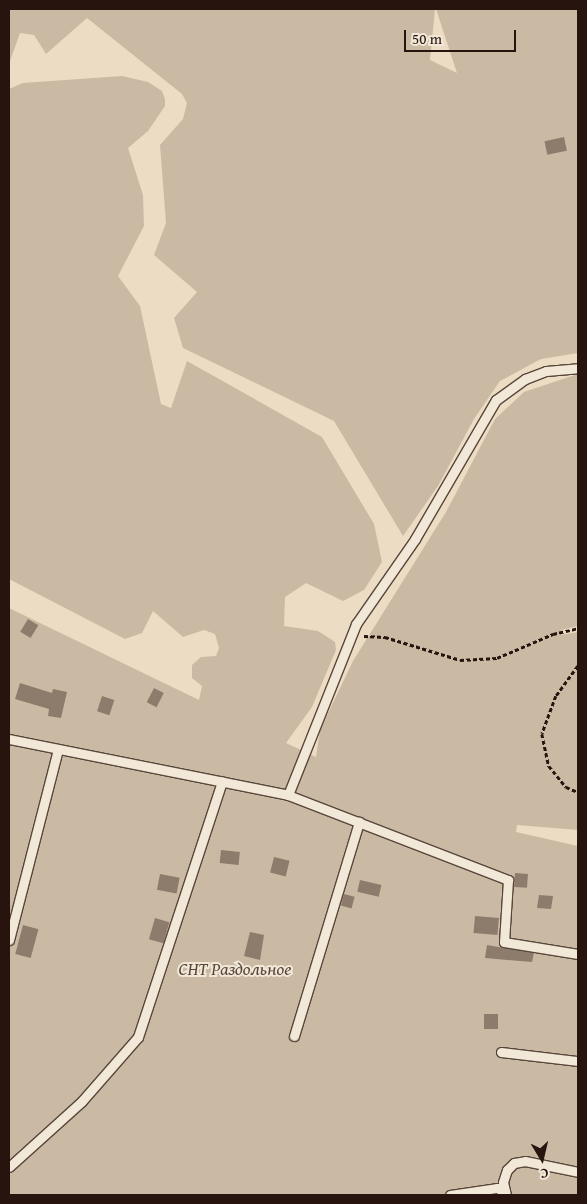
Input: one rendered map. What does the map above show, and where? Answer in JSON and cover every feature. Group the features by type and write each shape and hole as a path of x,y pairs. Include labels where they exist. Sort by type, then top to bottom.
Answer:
{"lane":[{"path":"288,795 356,624 415,539 496,400 525,379 546,372 578,368"},
{"path":"9,738 288,795 508,880 504,942 578,954"},
{"path":"9,940 58,748"},
{"path":"9,1167 82,1101 138,1037 222,781"},
{"path":"294,1036 359,822"},
{"path":"501,1052 578,1061"},
{"path":"450,1195 497,1188 505,1193 507,1170 514,1163 525,1161 578,1172"}],"path":[{"path":"350,640 385,637 460,660 497,658 553,634 578,628"},
{"path":"578,666 556,696 542,734 549,766 566,787 578,792"}],"green space":[{"path":"9,9 435,9 430,60 457,73 436,9 578,9 578,353 541,359 500,381 474,419 438,486 403,536 334,421 183,348 174,318 197,292 154,255 166,223 160,145 183,119 187,103 182,94 87,18 46,54 34,35 20,33 9,64"},
{"name":"СНТ Раздольное","path":"122,76 148,82 162,91 165,99 165,106 148,131 128,148 143,195 144,226 118,276 140,306 161,404 171,408 187,361 322,437 374,524 382,562 364,590 343,601 306,583 285,597 284,626 318,631 335,642 336,650 312,707 286,743 316,757 320,730 353,661 446,512 495,419 524,392 578,374 578,626 561,630 561,635 578,632 578,830 517,825 516,832 578,846 578,1195 9,1195 9,608 199,700 202,686 192,678 192,665 201,657 216,656 219,648 215,634 204,630 183,637 153,611 142,633 125,639 9,579 9,89 23,83"}],"building":[{"path":"564,137 567,151 547,155 544,141"},
{"path":"28,619 38,625 31,638 20,632"},
{"path":"20,683 52,693 53,689 67,692 61,718 48,716 49,709 15,699"},
{"path":"154,688 164,693 157,707 147,702"},
{"path":"102,696 114,700 109,715 97,711"},
{"path":"221,850 240,852 239,865 220,863"},
{"path":"274,857 290,861 286,876 270,873"},
{"path":"515,873 528,874 527,888 514,887"},
{"path":"160,874 180,878 177,894 157,890"},
{"path":"360,880 381,885 379,897 357,892"},
{"path":"344,894 355,897 352,908 341,906"},
{"path":"539,895 553,896 551,909 537,908"},
{"path":"475,916 499,918 497,935 474,933"},
{"path":"155,918 169,922 163,943 149,939"},
{"path":"23,925 38,929 31,958 15,954"},
{"path":"250,932 264,935 260,960 244,956"},
{"path":"487,945 534,953 532,962 485,958"},
{"path":"484,1014 498,1014 498,1029 484,1029"}]}
